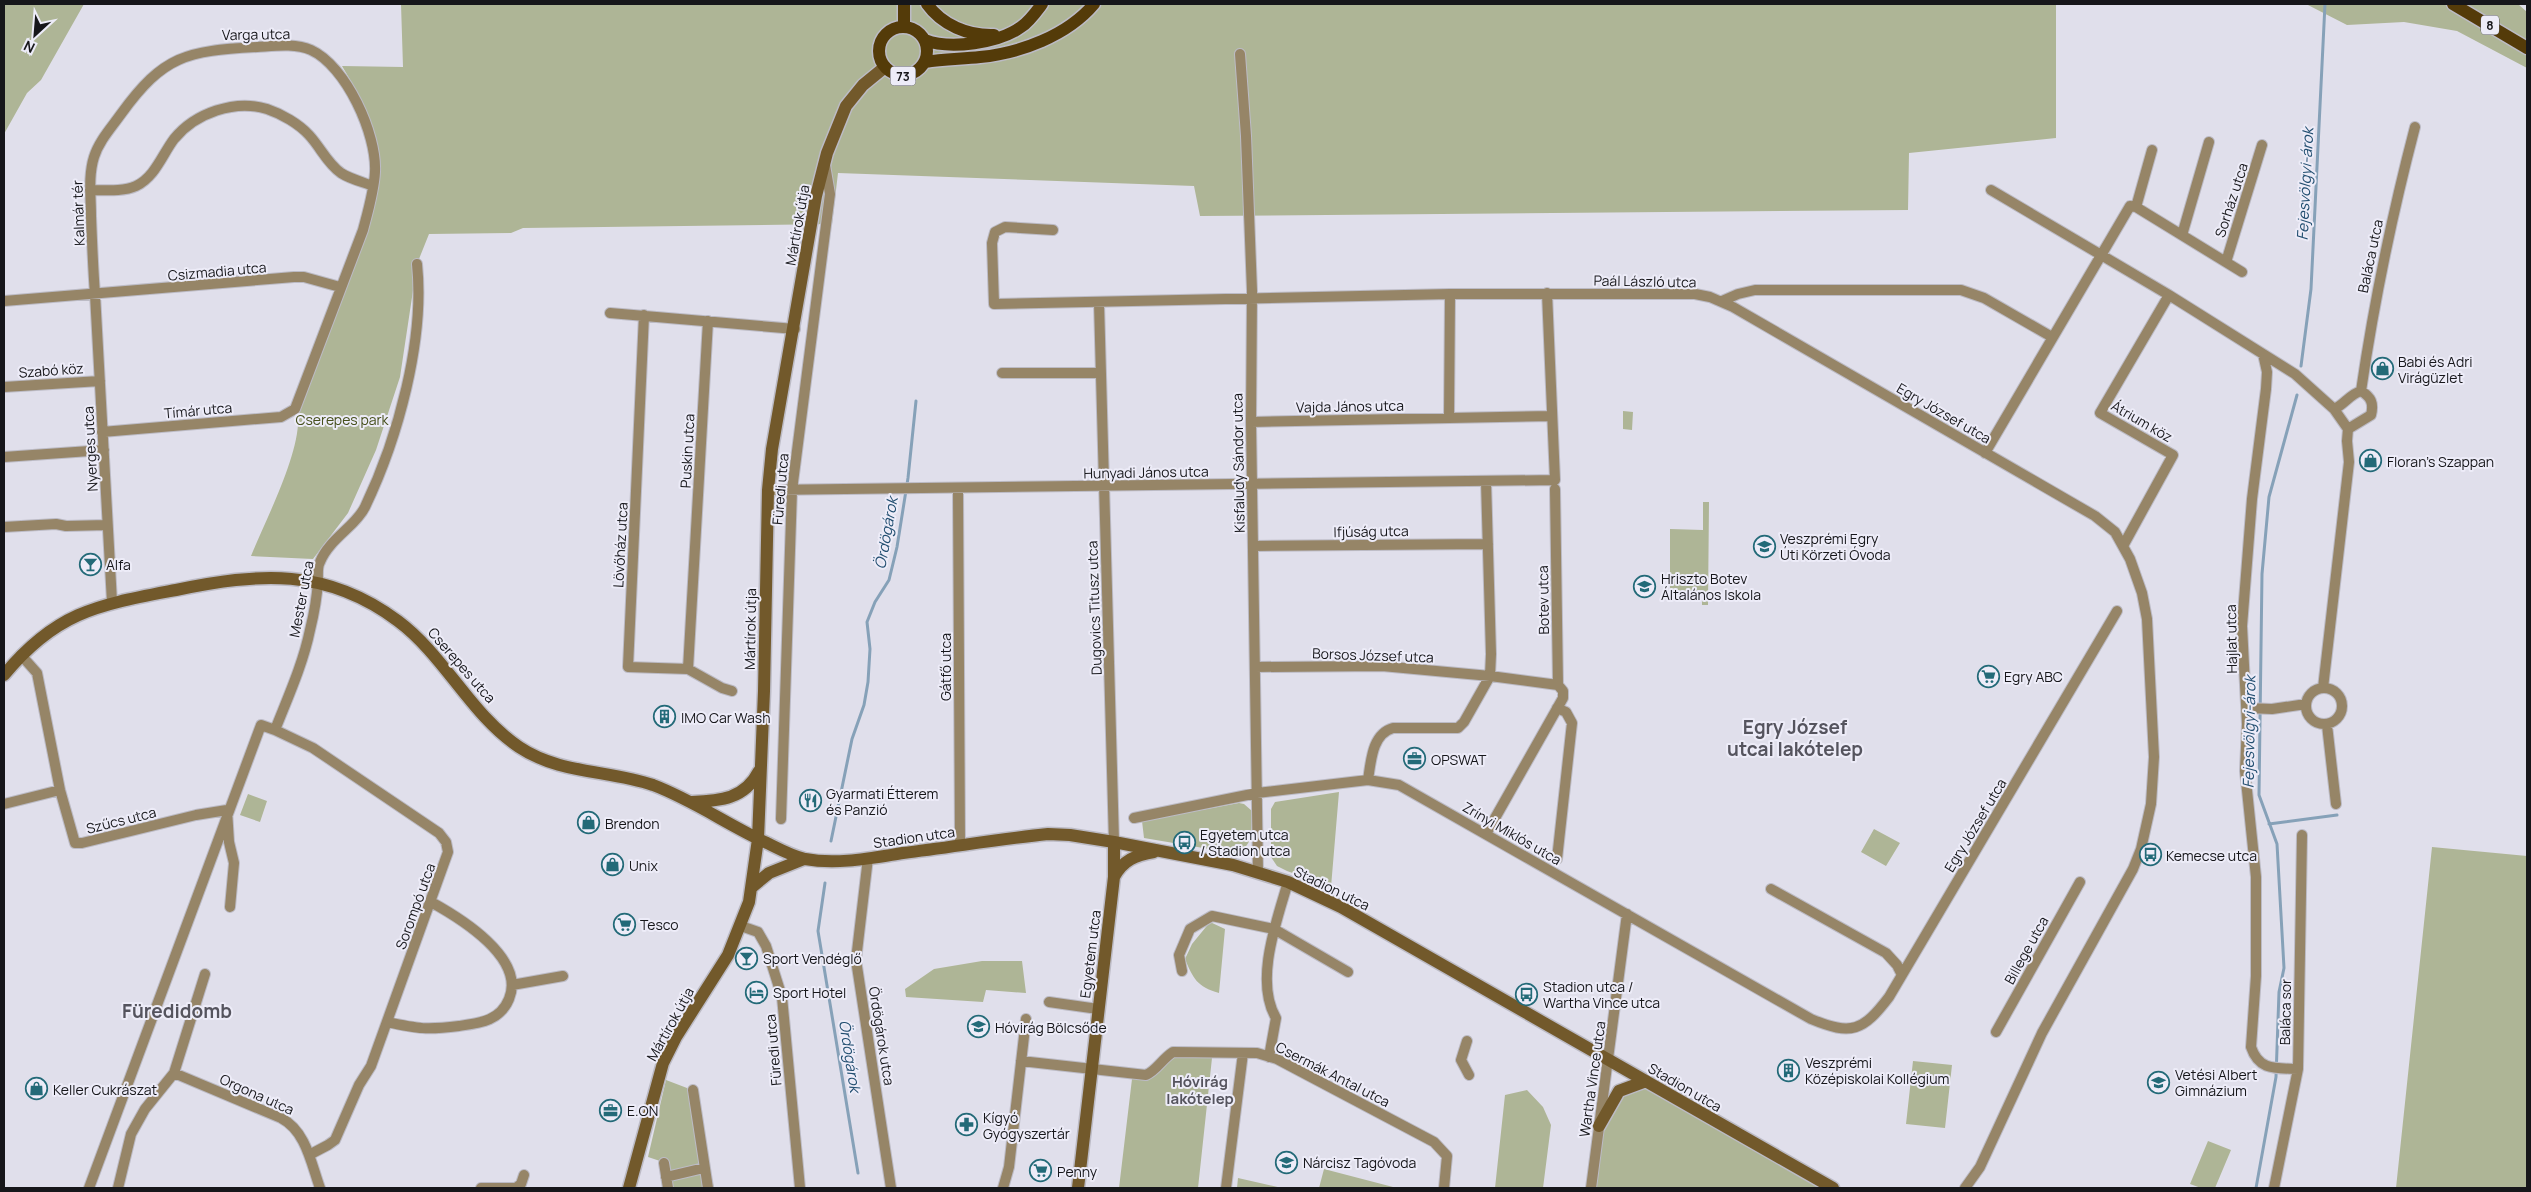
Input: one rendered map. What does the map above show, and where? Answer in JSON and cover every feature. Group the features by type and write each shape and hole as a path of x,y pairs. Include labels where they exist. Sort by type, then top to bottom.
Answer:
{"main road":[{"path":"904,4 904,27 916,30 925,40 934,43 976,43 1009,34 1022,27 1042,4"},
{"path":"927,4 940,18 965,32 990,35 1009,34"},
{"path":"925,62 980,57 1021,49 1050,36 1094,4"},
{"name":"8","path":"2453,4 2527,48"},
{"name":"73","path":"904,27 890,31 881,41 879,55 885,67 896,75 910,75 922,68 928,47 925,40"}],"street":[{"name":"Varga utca","path":"193,53 215,49 274,46 308,49 320,55 336,69 347,85 366,126 375,160 373,186 362,230 295,409"},
{"name":"Kalmár tér","path":"95,294 90,190 90,175 94,156 101,141 139,90 163,68 193,53"},
{"name":"Kisfaludy Sándor utca","path":"1240,54 1246,136 1252,299 1251,422 1258,872"},
{"name":"Mártírok útja","path":"629,1188 663,1063 676,1037 728,955 741,926 752,887 758,839 764,691 768,490 772,449 795,329 816,196 824,164 838,122 846,106 863,85 885,67"},
{"path":"90,190 135,187 151,174 173,140 188,126 208,114 229,107 240,106 268,110 294,123 308,134 329,162 342,174 373,186"},
{"name":"Baláca utca","path":"2360,391 2373,306 2395,204 2415,127"},
{"path":"2182,235 2209,142"},
{"name":"Sorház utca","path":"2226,262 2262,146"},
{"path":"1985,453 2052,337 2133,207 2152,150"},
{"name":"Füredi utca","path":"781,819 792,490 830,194 824,164"},
{"path":"1991,190 2169,294 2295,374 2334,409 2348,429 2349,462 2322,688"},
{"name":"Sorház utca","path":"2133,207 2242,272"},
{"path":"1053,230 1004,227 995,232 992,243 994,304 1252,299"},
{"name":"Mester utca","path":"275,730 310,634 320,561 340,534 365,509 388,447 406,390 412,361 420,298 418,264"},
{"name":"Csizmadia utca","path":"95,294 294,277 304,277 340,287"},
{"path":"1722,301 1738,294 1755,290 1961,290 1984,298 2052,337"},
{"name":"Paál László utca","path":"1252,299 1547,293 1695,294 1722,301"},
{"name":"Botev utca","path":"1486,834 1563,698 1563,691 1558,685 1555,485 1547,293"},
{"path":"4,301 95,294"},
{"name":"Nyerges utca","path":"95,294 112,602"},
{"path":"1449,418 1450,294"},
{"name":"Átrium köz","path":"2123,546 2173,455 2100,413 2169,294"},
{"name":"Egry József utca","path":"1722,301 2095,516 2116,532 2133,568 2142,594 2147,619 2150,657 2154,782 2146,829 2133,870 2042,1033 1980,1167 1966,1188"},
{"name":"Dugovics Titusz utca","path":"1099,303 1114,842"},
{"path":"610,313 795,329"},
{"name":"Lövőház utca","path":"644,315 628,667 688,669 722,688 732,691"},
{"name":"Puskin utca","path":"688,669 708,321"},
{"name":"Hajlat utca","path":"2263,354 2267,372 2252,499 2242,626 2251,708 2246,771 2256,877 2256,976 2251,1047 2254,1057 2266,1067 2298,1069"},
{"path":"1002,373 1101,373"},
{"name":"Szabó köz","path":"4,388 100,381"},
{"path":"2334,409 2343,406 2354,393 2360,391 2370,398 2373,404 2371,415 2348,429"},
{"name":"Tímár utca","path":"102,432 281,417 295,409"},
{"name":"Vajda János utca","path":"1251,422 1552,416"},
{"path":"4,457 104,450"},
{"path":"1368,780 1376,744 1384,732 1393,728 1458,728 1464,722 1490,676 1486,481"},
{"name":"Hunyadi János utca","path":"768,490 1486,481 1555,485"},
{"name":"Gátfő utca","path":"958,488 960,846"},
{"path":"4,528 56,524 66,526 107,525"},
{"name":"Ifjúság utca","path":"1253,546 1488,544"},
{"name":"Cserepes utca","path":"4,676 21,655 34,643 64,622 112,602 219,581 247,578 296,578 318,581 362,598 411,631 434,654 490,722 520,748 541,759 567,767 651,785 692,802 758,839"},
{"name":"Egry József utca","path":"1848,1028 1864,1026 1876,1014 1902,975 2118,611"},
{"name":"Szűcs utca","path":"21,655 37,673 60,790 75,843 228,810"},
{"name":"Borsos József utca","path":"1255,667 1382,666 1490,676 1558,685"},
{"path":"2322,688 2333,690 2338,694 2342,706 2338,719 2326,724 2313,721 2306,711 2306,704 2311,693 2322,688"},
{"path":"2251,708 2272,708 2306,704"},
{"path":"1557,859 1572,724 1566,712 1558,708"},
{"path":"2326,724 2336,804"},
{"path":"89,1188 261,725 275,730"},
{"name":"Sorompó utca","path":"275,730 313,748 443,837 447,847 447,858 373,1062 358,1084 340,1131 328,1146 309,1155"},
{"path":"692,802 729,799 753,783 760,770"},
{"name":"Zrínyi Miklós utca","path":"1134,818 1257,793 1368,780 1393,783 1410,789 1811,1019 1830,1027 1848,1028"},
{"path":"4,804 60,790"},
{"path":"228,810 229,842 234,863 230,907"},
{"name":"Stadion utca","path":"758,839 804,859 840,861 1048,834 1070,834 1233,864 1258,872 1288,882 1341,907 1833,1188"},
{"name":"Baláca sor","path":"2274,1188 2298,1069 2302,835"},
{"name":"Egyetem utca","path":"1078,1188 1114,877 1114,842"},
{"path":"1114,877 1124,862 1140,855 1160,852"},
{"name":"Ördögárok utca","path":"868,858 856,960 891,1188"},
{"path":"752,887 769,873 804,859"},
{"path":"1269,1056 1276,1018 1271,1008 1268,979 1269,947 1288,882"},
{"name":"Billege utca","path":"1996,1032 2080,882"},
{"path":"1771,889 1886,954 1897,965 1902,975"},
{"path":"387,1022 423,1030 484,1022 494,1018 507,1005 512,985 507,966 497,951 460,918 431,902"},
{"name":"Wartha Vince utca","path":"1591,1188 1627,914"},
{"path":"1182,971 1179,955 1190,929 1212,916 1274,929 1348,972"},
{"name":"Füredi utca","path":"741,926 758,932 776,970 782,997 800,1188"},
{"path":"118,1188 130,1134 145,1109 174,1073 205,974"},
{"path":"512,985 563,976"},
{"path":"1049,1002 1098,1010"},
{"path":"1003,1188 1009,1167 1026,1019"},
{"path":"1467,1041 1461,1060 1469,1075"},
{"name":"Csermák Antal utca","path":"1021,1061 1146,1075 1154,1072 1164,1058 1173,1052 1243,1053 1269,1056 1434,1142 1447,1156 1444,1188"},
{"path":"1226,1188 1243,1053"},
{"name":"Orgona utca","path":"174,1073 288,1121 296,1129 309,1155 320,1188"},
{"path":"1599,1126 1620,1090 1646,1081"},
{"path":"693,1090 708,1188"},
{"path":"664,1163 668,1188"},
{"path":"666,1177 704,1168"},
{"path":"481,1188 516,1188 521,1184 524,1175"}],"green space":[{"path":"4,4 84,4 41,80 27,93 4,134"},
{"name":"Cserepes park","path":"401,4 2056,4 2056,138 1909,153 1908,210 1200,216 1194,186 838,173 832,224 523,228 511,233 429,234 417,264 400,377 376,450 348,513 313,559 251,556 288,466 294,447 298,415 371,217 376,194 378,156 375,138 363,104 342,66 403,67"},
{"path":"2306,4 2518,4 2527,12 2527,68 2457,31 2404,22 2347,25"},
{"path":"1623,411 1633,412 1632,430 1623,429"},
{"path":"1703,502 1709,502 1708,605 1702,605 1702,593 1670,592 1670,529 1703,530"},
{"path":"1339,792 1331,887 1277,866 1271,857 1271,809 1275,802"},
{"path":"248,794 267,801 260,822 240,815"},
{"path":"1239,803 1244,804 1252,811 1250,837 1248,843 1240,851 1233,853 1144,838 1142,821"},
{"path":"1874,829 1900,843 1886,866 1861,852"},
{"path":"2432,847 2527,856 2527,1188 2396,1188"},
{"path":"1210,922 1225,929 1219,993 1206,988 1197,981 1185,959 1192,944"},
{"path":"982,961 1022,961 1026,993 986,990 983,1002 906,997 905,989 934,969"},
{"path":"1174,1057 1212,1058 1198,1188 1119,1188 1132,1079 1142,1079 1157,1073 1167,1061"},
{"path":"1913,1061 1952,1065 1945,1128 1906,1124"},
{"path":"666,1080 687,1088 702,1132 714,1188 665,1188 660,1161 648,1157"},
{"path":"1646,1081 1833,1188 1591,1188 1599,1126 1619,1091"},
{"path":"1527,1090 1543,1107 1551,1125 1543,1188 1495,1188 1505,1095"},
{"path":"2208,1141 2231,1150 2215,1188 2201,1188 2190,1184"},
{"path":"1324,1169 1393,1187 1393,1188 1319,1188"},
{"path":"1238,1178 1282,1188 1237,1188"}],"waterway":[{"name":"Fejesvölgyi-árok","path":"2301,366 2311,289 2325,4"},
{"name":"Fejesvölgyi-árok","path":"2256,1188 2276,1077 2279,992 2284,968 2277,844 2259,795 2262,574 2269,497 2297,395"},
{"name":"Ördögárok","path":"831,841 852,739 864,705 868,682 870,649 867,622 875,602 889,580 897,547 908,478 916,401"},
{"path":"2269,824 2337,815"},
{"name":"Ördögárok","path":"825,883 818,931 858,1173"}],"place":[{"name":"Babi és Adri Virágüzlet","path":"2382,369"},
{"name":"Floran's Szappan","path":"2371,461"},
{"name":"Veszprémi Egry Úti Körzeti Óvoda","path":"1764,546"},
{"name":"Alfa","path":"90,564"},
{"name":"Hriszto Botev Általános Iskola","path":"1645,586"},
{"name":"Egry ABC","path":"1988,676"},
{"name":"IMO Car Wash","path":"665,717"},
{"name":"OPSWAT","path":"1415,759"},
{"name":"Gyarmati Étterem és Panzió","path":"810,801"},
{"name":"Brendon","path":"589,823"},
{"name":"Egyetem utca / Stadion utca","path":"1184,842"},
{"name":"Kemecse utca","path":"2150,855"},
{"name":"Unix","path":"613,865"},
{"name":"Tesco","path":"624,924"},
{"name":"Sport Vendéglő","path":"747,958"},
{"name":"Sport Hotel","path":"757,992"},
{"name":"Stadion utca / Wartha Vince utca","path":"1527,994"},
{"name":"Hóvirág Bölcsőde","path":"979,1027"},
{"name":"Veszprémi Középiskolai Kollégium","path":"1789,1070"},
{"name":"Vetési Albert Gimnázium","path":"2159,1082"},
{"name":"Keller Cukrászat","path":"37,1089"},
{"name":"E.ON","path":"611,1110"},
{"name":"Kígyó Gyógyszertár","path":"967,1125"},
{"name":"Nárcisz Tagóvoda","path":"1287,1162"},
{"name":"Penny","path":"1041,1171"}],"district":[{"name":"Egry József utcai lakótelep","path":"1795,738"},
{"name":"Füredidomb","path":"177,1011"},
{"name":"Hóvirág lakótelep","path":"1200,1090"}]}
